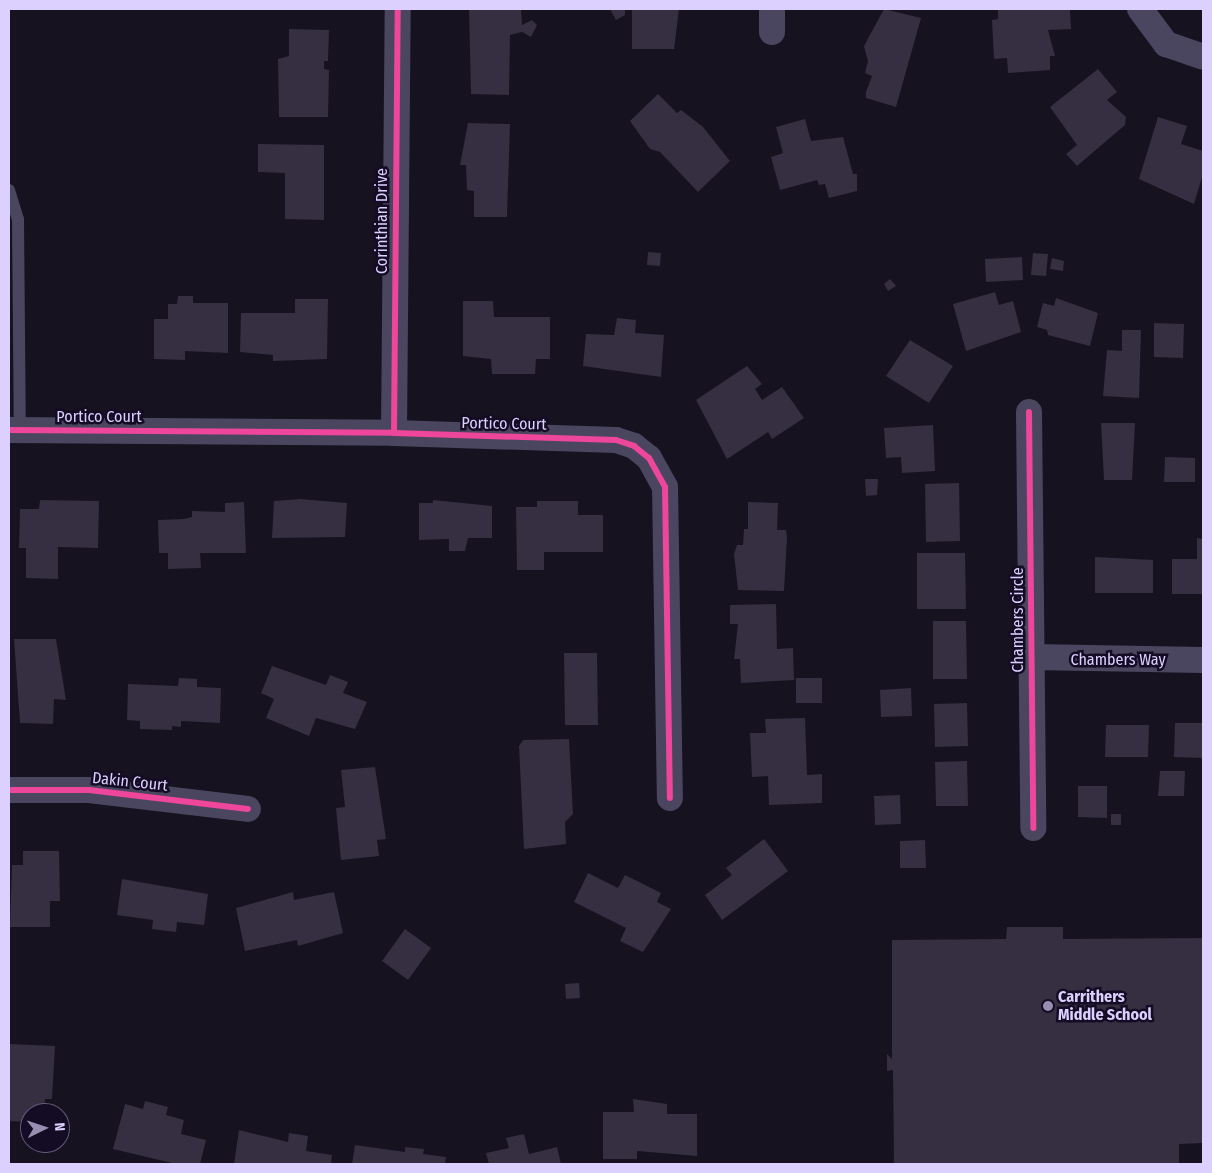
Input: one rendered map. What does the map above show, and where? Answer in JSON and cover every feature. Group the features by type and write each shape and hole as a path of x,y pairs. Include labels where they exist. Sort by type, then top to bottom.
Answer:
{"street":[{"name":"Corinthian Drive","path":"394,433 398,9"},
{"path":"1140,9 1166,44 1203,57"},
{"name":"Chambers Circle","path":"1029,412 1033,828"},
{"name":"Portico Court","path":"14,430 394,433 616,440 649,458 665,488 670,798"},
{"name":"Chambers Way","path":"1032,657 1203,660"},
{"name":"Dakin Court","path":"9,790 89,790 248,810"}],"lane":[{"path":"9,190 18,219 14,430"}],"building":[{"path":"469,9 521,9 522,25 532,20 537,25 531,37 522,32 510,35 509,95 471,94"},
{"path":"610,9 625,9 625,15 616,20"},
{"path":"632,9 679,9 674,49 632,49"},
{"path":"884,9 921,18 896,107 866,98 866,92 872,76 865,73 868,61 864,46"},
{"path":"998,9 1070,10 1071,29 1048,30 1055,56 1050,56 1050,70 1008,73 1007,58 994,59 992,20 998,19"},
{"path":"289,29 329,30 328,61 324,61 324,69 329,70 328,117 279,117 278,59 289,56"},
{"path":"1098,69 1117,92 1107,100 1126,117 1125,125 1077,166 1066,154 1077,145 1050,107"},
{"path":"658,94 677,113 681,110 703,127 730,161 698,192 660,152 650,149 630,121"},
{"path":"1158,117 1187,126 1181,144 1203,151 1203,174 1194,204 1139,179"},
{"path":"805,119 811,141 843,137 853,174 857,174 857,191 829,198 825,184 819,185 817,180 780,190 771,157 783,153 776,127"},
{"path":"468,123 510,124 507,217 474,217 474,191 467,190 466,165 460,165"},
{"path":"258,144 324,145 324,220 285,219 285,173 258,172"},
{"path":"648,252 661,253 660,266 647,265"},
{"path":"1033,253 1048,254 1046,276 1031,275"},
{"path":"1022,257 1023,280 986,282 985,259"},
{"path":"1052,258 1064,261 1063,271 1050,269"},
{"path":"890,279 896,286 888,291 884,284"},
{"path":"995,292 999,305 1013,301 1021,332 966,351 953,304"},
{"path":"178,296 193,296 193,303 228,303 228,353 185,351 185,360 154,359 154,319 168,319 168,304 177,304"},
{"path":"1056,298 1098,313 1090,346 1048,335 1047,330 1037,327 1043,303 1054,306"},
{"path":"295,299 328,299 327,359 273,361 273,355 240,352 241,313 295,313"},
{"path":"463,301 493,301 494,317 550,317 550,359 536,359 535,374 492,374 491,359 463,356"},
{"path":"617,318 636,320 635,333 664,335 661,377 583,366 586,334 614,335"},
{"path":"1154,323 1184,324 1183,358 1154,357"},
{"path":"1122,330 1141,330 1139,398 1103,396 1107,350 1122,351"},
{"path":"910,340 953,366 929,403 886,376"},
{"path":"747,366 762,384 755,389 762,400 782,387 804,418 772,439 768,432 727,459 696,400"},
{"path":"1101,423 1135,423 1132,480 1104,480"},
{"path":"933,425 935,471 902,473 901,457 886,458 884,428"},
{"path":"1165,457 1195,458 1195,482 1164,482"},
{"path":"865,479 878,479 877,495 866,496"},
{"path":"959,483 960,541 926,542 925,484"},
{"path":"300,499 347,503 345,537 272,538 274,501"},
{"path":"40,500 99,501 98,548 58,547 58,579 26,578 26,548 19,548 20,509 39,509"},
{"path":"433,500 492,506 492,538 468,538 465,551 449,551 449,539 419,540 419,503 433,503"},
{"path":"537,501 578,501 578,515 603,515 603,552 544,552 544,570 517,570 516,507 537,507"},
{"path":"244,502 246,553 200,553 201,568 168,569 168,553 159,553 158,520 192,517 192,511 225,512 225,503"},
{"path":"748,502 778,503 777,530 786,530 787,538 784,591 738,590 734,554 737,545 743,545 744,529 748,529"},
{"path":"1197,538 1203,539 1203,594 1172,594 1172,559 1197,559"},
{"path":"917,553 965,553 966,609 917,609"},
{"path":"1095,557 1153,560 1153,593 1095,593"},
{"path":"776,604 777,649 793,648 794,680 741,683 740,659 734,659 738,624 730,624 730,605"},
{"path":"933,621 966,621 967,679 933,679"},
{"path":"14,639 56,639 66,700 54,699 53,724 20,723"},
{"path":"564,653 597,653 598,725 565,725"},
{"path":"272,666 326,685 330,675 348,682 343,693 367,702 355,729 316,718 309,736 266,718 274,699 261,693"},
{"path":"179,678 197,679 197,687 221,688 220,723 181,721 181,727 172,726 172,730 140,729 140,721 127,720 128,684 178,686"},
{"path":"796,678 822,678 822,703 796,703"},
{"path":"911,688 912,716 881,717 880,690"},
{"path":"967,703 968,746 935,747 934,704"},
{"path":"805,718 807,775 822,774 822,803 769,805 768,776 752,777 750,733 766,733 765,719"},
{"path":"1175,723 1203,723 1203,758 1174,757"},
{"path":"1106,725 1149,725 1148,757 1105,757"},
{"path":"569,739 573,814 565,822 566,844 524,849 519,746 523,740"},
{"path":"967,761 968,806 936,806 935,762"},
{"path":"375,767 386,839 377,840 379,856 341,860 336,808 345,807 341,770"},
{"path":"1160,771 1185,771 1184,796 1158,796"},
{"path":"1078,786 1107,786 1107,818 1078,817"},
{"path":"900,795 901,824 875,825 874,796"},
{"path":"1111,814 1121,814 1121,825 1111,825"},
{"path":"764,839 788,871 722,920 705,895 732,875 726,868"},
{"path":"925,840 926,868 900,868 900,841"},
{"path":"23,851 59,851 60,901 50,901 50,927 10,927 12,865 23,865"},
{"path":"588,873 618,888 625,875 661,893 657,902 671,909 643,952 620,941 626,928 574,902"},
{"path":"122,879 208,894 204,925 177,922 176,932 152,929 153,920 117,915"},
{"path":"293,892 294,900 334,892 343,933 298,946 297,940 245,951 236,908"},
{"name":"Carrithers Middle School","path":"1007,927 1063,927 1063,939 1203,938 1203,1143 1179,1144 1179,1164 894,1164 893,1070 887,1071 887,1054 892,1059 892,940 1006,939"},
{"path":"405,929 431,948 408,980 382,961"},
{"path":"579,983 580,998 566,999 565,984"},
{"path":"10,1044 55,1046 52,1099 45,1099 45,1103 20,1103 20,1122 9,1121"},
{"path":"633,1099 667,1104 667,1114 697,1114 697,1156 637,1151 637,1159 603,1159 603,1112 634,1112"},
{"path":"145,1101 168,1107 166,1115 184,1120 181,1134 206,1140 200,1164 176,1164 113,1149 125,1104 143,1109"},
{"path":"239,1130 288,1142 289,1133 308,1136 306,1151 332,1155 331,1164 234,1164"},
{"path":"524,1134 529,1154 557,1147 561,1164 489,1164 486,1153 509,1148 506,1138"},
{"path":"355,1145 405,1152 405,1147 424,1149 423,1154 446,1157 445,1164 352,1164"}],"cycle path":[{"path":"394,433 398,9"},
{"path":"1029,412 1033,828"},
{"path":"9,430 394,433 616,440 634,446 649,458 665,487 670,798"},
{"path":"9,790 89,790 248,809"}],"place":[{"name":"Carrithers Middle School","path":"1048,1006"}]}
